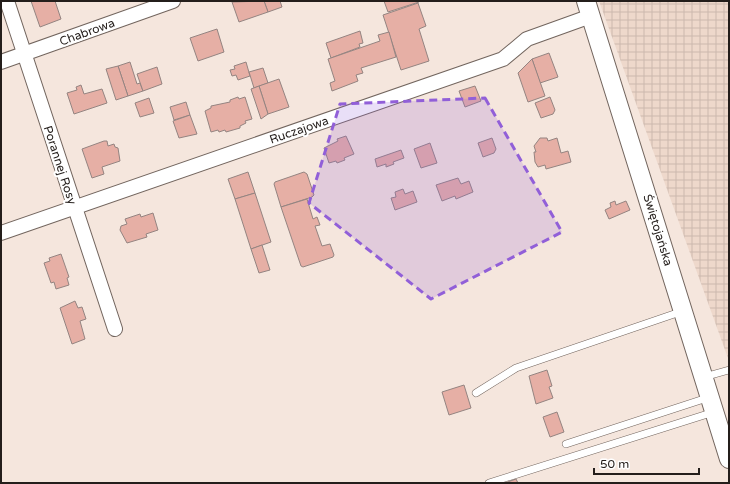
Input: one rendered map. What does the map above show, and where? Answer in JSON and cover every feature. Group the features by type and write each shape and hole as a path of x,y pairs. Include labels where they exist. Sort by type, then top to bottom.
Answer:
{"street":[{"name":"Porannej Rosy","path":"7,1 115,329"},
{"name":"Chabrowa","path":"1,62 173,1"},
{"name":"Ruczajowa","path":"1,233 503,60 527,39 589,8"},
{"name":"Świętojańska","path":"589,8 729,459"}],"lane":[{"path":"476,393 516,368 683,310"},
{"path":"704,377 729,370"},
{"path":"566,444 712,404"},
{"path":"489,483 712,404"}],"highlighted area":[{"path":"485,98 562,232 431,299 309,203 340,104"}],"shaded area":[{"path":"599,1 729,1 729,361"}],"building":[{"path":"31,1 55,1 61,19 40,27"},
{"path":"264,1 280,1 282,7 268,12"},
{"path":"264,1 268,12 239,22 232,2"},
{"path":"384,1 419,1 419,2 388,12"},
{"path":"418,3 426,26 419,29 429,61 401,70 383,15"},
{"path":"217,29 224,52 198,61 190,38"},
{"path":"360,31 363,43 359,44 360,47 331,58 326,43"},
{"path":"389,32 396,57 361,68 363,73 356,75 358,81 332,91 330,83 335,81 328,59 380,41 378,35"},
{"path":"549,53 558,77 540,83 532,59"},
{"path":"532,59 545,96 528,102 518,73"},
{"path":"130,62 137,84 140,83 143,91 128,96 118,66"},
{"path":"246,62 250,76 238,80 236,75 232,76 230,70 235,69 234,66"},
{"path":"118,66 128,96 116,100 106,69"},
{"path":"157,67 162,84 143,91 137,74"},
{"path":"263,68 268,83 254,88 249,72"},
{"path":"279,79 289,107 268,114 259,86"},
{"path":"81,85 84,94 102,89 107,103 74,114 67,93 77,90 76,87"},
{"path":"259,86 268,114 261,119 251,89"},
{"path":"475,86 481,101 465,107 459,91"},
{"path":"238,97 239,99 245,97 252,119 245,121 246,123 240,126 240,128 226,132 225,130 219,132 218,130 211,132 205,111 211,108 211,106 230,102 230,100"},
{"path":"550,97 555,110 553,114 541,118 535,103"},
{"path":"149,98 154,113 140,117 135,103"},
{"path":"186,102 190,115 174,120 170,107"},
{"path":"190,115 197,134 179,138 173,121"},
{"path":"346,136 354,154 337,163 336,161 329,163 324,148 338,141 337,139"},
{"path":"492,138 496,149 494,153 483,157 478,143"},
{"path":"540,138 547,138 548,141 557,138 561,153 568,151 571,162 546,169 545,165 538,167 535,162 534,152 536,152 534,146"},
{"path":"107,141 108,146 114,144 115,147 118,148 120,161 102,167 104,174 92,178 82,149"},
{"path":"430,143 437,163 421,168 414,149"},
{"path":"401,150 404,158 393,162 394,164 386,167 386,164 377,167 375,159"},
{"path":"248,172 255,193 235,199 228,179"},
{"path":"304,172 307,174 314,195 281,207 274,184 275,182"},
{"path":"458,178 461,184 469,181 473,192 456,199 455,196 442,201 436,185"},
{"path":"403,189 405,194 413,191 417,202 395,210 391,198 396,197 395,192"},
{"path":"255,193 271,242 251,249 235,199"},
{"path":"307,199 313,219 317,217 320,225 315,226 322,246 330,244 334,255 333,257 303,267 301,266 281,207"},
{"path":"615,201 616,205 626,201 630,210 609,219 605,210 611,207 610,203"},
{"path":"153,213 158,230 146,234 147,237 127,243 120,230 121,226 127,224 125,219 140,214 141,217"},
{"path":"262,245 270,270 259,273 251,249"},
{"path":"61,254 69,277 67,278 69,285 56,289 54,282 51,283 44,263 50,261 49,258"},
{"path":"75,301 78,308 82,307 86,319 80,321 85,339 72,344 60,308"},
{"path":"547,370 552,386 549,387 553,398 536,404 529,376"},
{"path":"464,385 471,408 449,415 442,392"},
{"path":"557,412 564,432 550,437 543,417"},
{"path":"516,479 518,483 505,483"}]}
